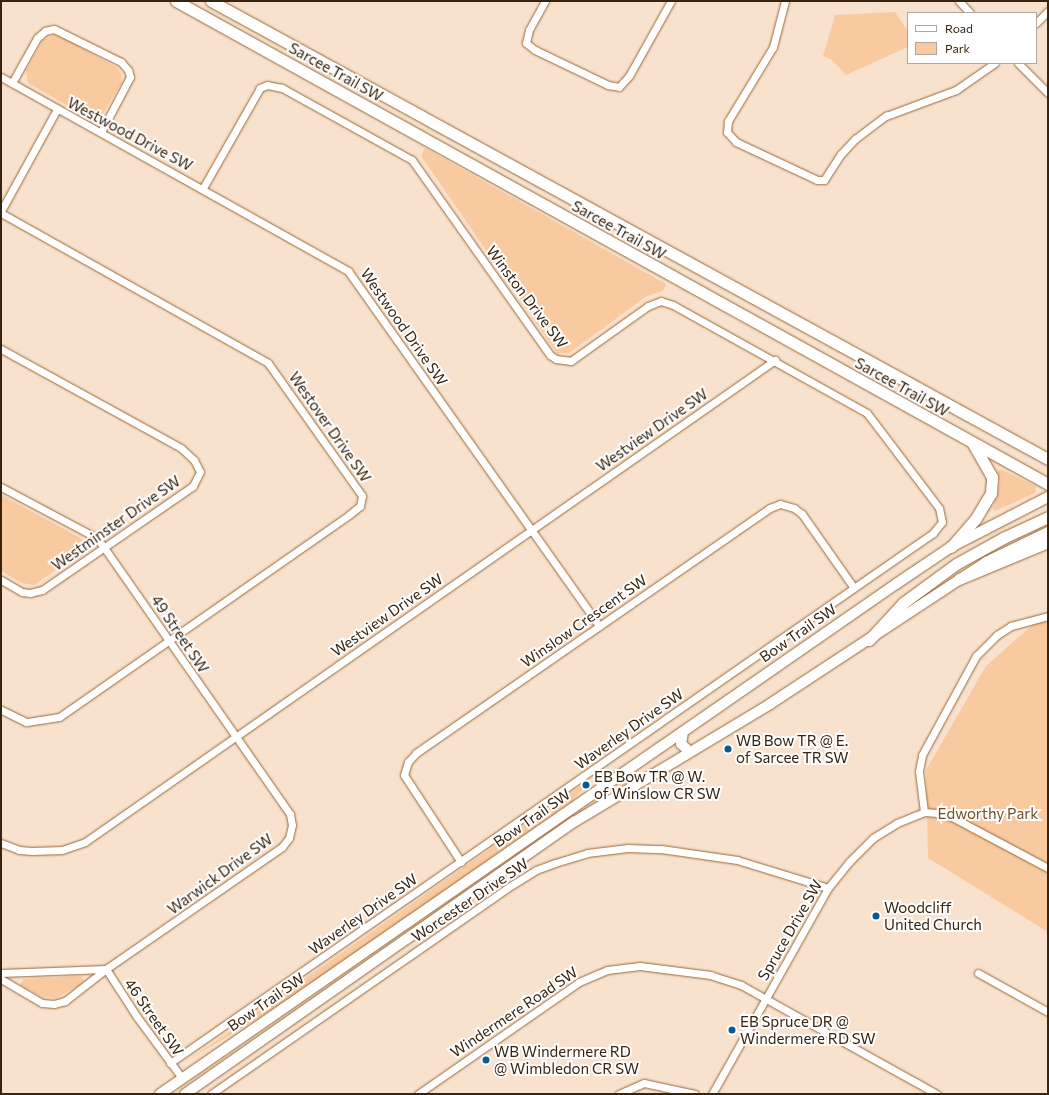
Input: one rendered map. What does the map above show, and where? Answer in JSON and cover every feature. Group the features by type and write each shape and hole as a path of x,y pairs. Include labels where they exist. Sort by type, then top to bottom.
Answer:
{"highway":[{"name":"Sarcee Trail SW","path":"176,1 1048,484"},
{"name":"Sarcee Trail SW","path":"211,1 1048,459"},
{"path":"1008,437 1018,438 1048,450"},
{"path":"951,547 976,518 991,493 992,477 972,442"},
{"path":"869,640 903,603 956,564 1003,538 1048,517"},
{"path":"959,579 1048,542"}],"main road":[{"name":"Bow Trail SW","path":"160,1094 951,547 1048,497"},
{"name":"Bow Trail SW","path":"185,1094 574,822 689,750 770,704 869,640 959,579 1005,551 1048,532"},
{"path":"682,732 681,744 689,750"}],"street":[{"path":"545,1 529,30 526,43 536,50 608,85 619,87 629,76 671,1"},
{"path":"785,1 773,47 728,121 727,132 736,142 817,180 824,180 846,149 886,116 956,90 980,76 994,64"},
{"path":"959,1 969,12"},
{"path":"1037,22 1048,11"},
{"path":"12,83 37,38 45,31 54,29 114,59 128,70 130,77 101,132"},
{"path":"1019,64 1048,94"},
{"name":"Westwood Drive SW","path":"1,77 203,188 348,271 599,626"},
{"name":"Winston Drive SW","path":"203,188 253,96 260,88 266,86 282,88 412,160 550,355 556,359 571,361 648,306 661,302 673,305 775,360 867,413 939,508 942,522"},
{"path":"1,212 58,109"},
{"name":"Westover Drive SW","path":"1,212 268,363 362,496 360,506 349,515 59,717 26,722 1,710"},
{"name":"Westminster Drive SW","path":"1,349 181,448 194,460 200,472 192,486 103,546 42,590 30,593 22,592 1,580"},
{"name":"Westview Drive SW","path":"1,843 19,850 32,851 62,850 79,845 775,360"},
{"name":"49 Street SW","path":"1,487 95,537 103,546 236,736"},
{"name":"Winslow Crescent SW","path":"461,862 407,782 404,774 408,762 416,753 770,508 780,504 794,508 802,514 854,588"},
{"name":"Waverley Drive SW","path":"170,1063 933,533 942,522"},
{"path":"1048,616 1011,626 997,635 976,656 922,755 919,771 924,812 952,817 1048,868"},
{"name":"Warwick Drive SW","path":"1,979 37,1001 54,1004 71,997 106,969 282,847 289,838 292,825 290,814 236,736"},
{"name":"Spruce Drive SW","path":"712,1094 828,888 849,862 873,838 897,823 924,812"},
{"name":"Worcester Drive SW","path":"211,1094 512,885 536,870 556,863 587,853 621,848 661,849 737,860 828,888"},
{"name":"Windermere Road SW","path":"418,1094 570,988 607,970 640,966 710,976 741,985 937,1094"},
{"path":"1,972 106,969"},
{"name":"46 Street SW","path":"106,969 170,1063 182,1078"},
{"path":"978,973 1048,1012"},
{"path":"619,1094 644,1083 695,1094"}],"green space":[{"path":"895,12 907,30 907,47 846,75 832,60 823,56 835,15"},
{"path":"54,35 60,36 116,67 121,72 122,82 101,117 89,118 28,83 26,71 43,40"},
{"path":"425,148 666,284 663,291 647,296 569,353 557,353 421,156"},
{"path":"1000,469 1036,486 1035,493 995,511 992,508 997,498 1000,483 997,472"},
{"path":"1,495 79,537 84,541 84,551 34,585 22,583 1,571"},
{"name":"Edworthy Park","path":"1048,611 1048,932 928,858 926,770 986,666"},
{"path":"583,784 585,787 571,802 290,999 190,1059"},
{"path":"81,976 84,981 82,984 56,998 42,997 20,985 24,979"}],"place":[{"name":"WB Bow TR @ E. of Sarcee TR SW","path":"728,749"},
{"name":"EB Bow TR @ W. of Winslow CR SW","path":"586,785"},
{"name":"Woodcliff United Church","path":"876,916"},
{"name":"EB Spruce DR @ Windermere RD SW","path":"732,1030"},
{"name":"WB Windermere RD @ Wimbledon CR SW","path":"486,1060"}]}
